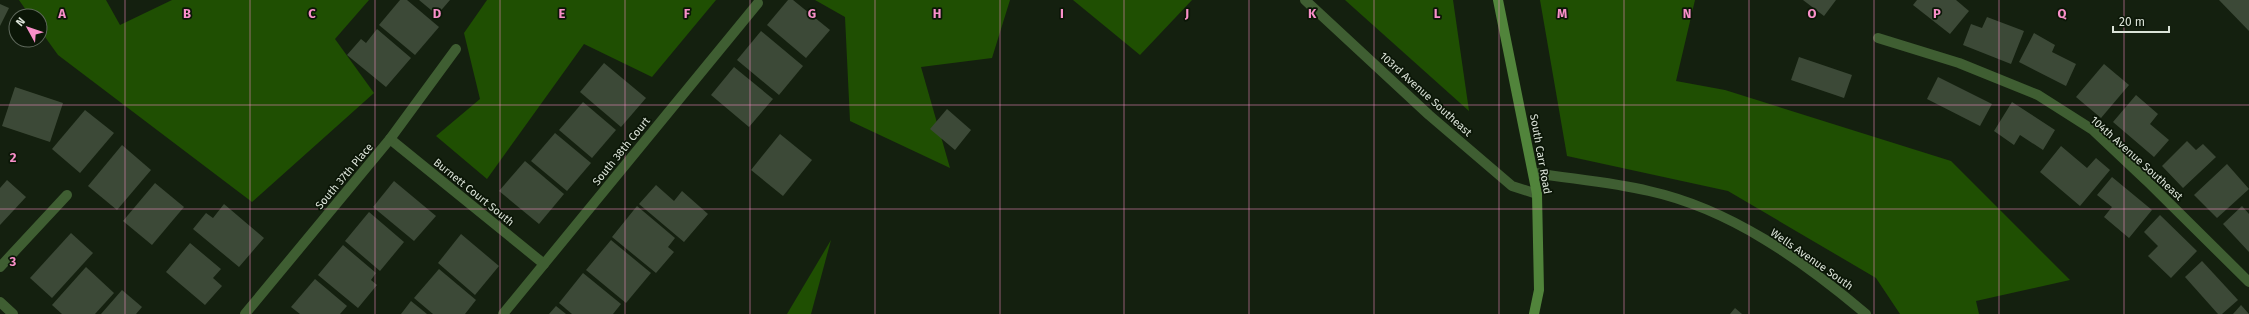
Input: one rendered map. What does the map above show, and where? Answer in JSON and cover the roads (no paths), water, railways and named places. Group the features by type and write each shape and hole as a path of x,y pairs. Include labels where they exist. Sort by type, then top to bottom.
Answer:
{"main road":[{"name":"South Carr Road","path":"1498,0 1535,173 1538,194 1539,290 1534,314"}],"street":[{"name":"103rd Avenue Southeast","path":"1305,0 1429,115 1512,186 1538,194"},
{"name":"South 38th Court","path":"503,314 758,3"},
{"name":"104th Avenue Southeast","path":"1878,38 1959,63 2038,95 2093,130 2148,181 2249,282"},
{"name":"South 37th Place","path":"245,314 390,139 456,49"},
{"name":"Burnett Court South","path":"390,139 544,264"},
{"name":"Wells Avenue South","path":"1535,173 1649,191 1704,209 1771,243 1833,287 1866,314"},
{"path":"0,267 67,195"},
{"path":"0,302 13,314"}]}
